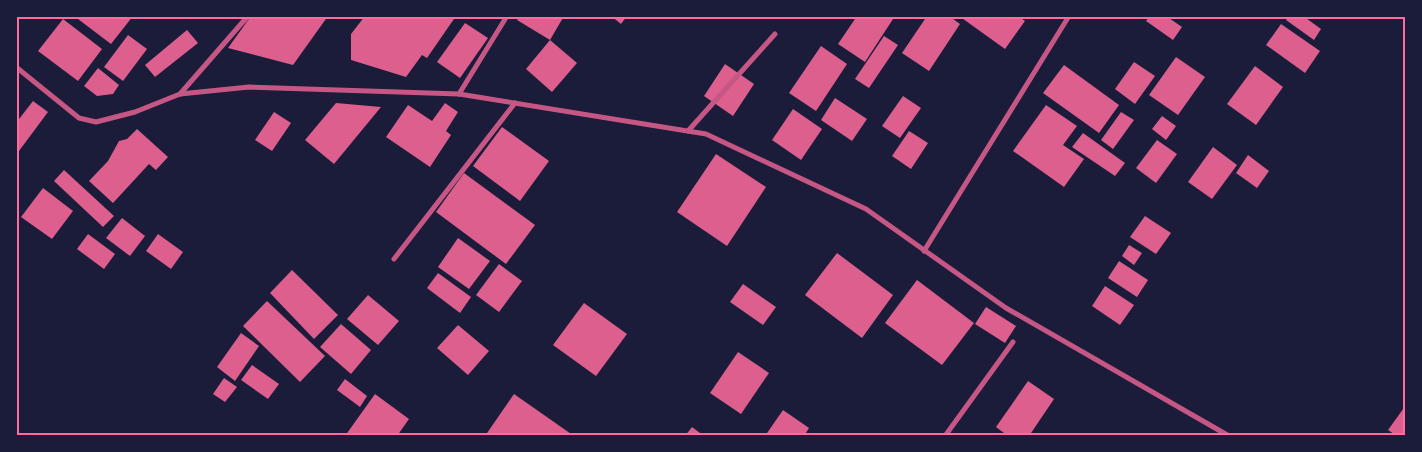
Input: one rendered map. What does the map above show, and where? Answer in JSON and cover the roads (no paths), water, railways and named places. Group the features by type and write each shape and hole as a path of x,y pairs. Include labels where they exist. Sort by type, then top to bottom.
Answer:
{"street":[{"path":"180,94 248,16"},
{"path":"458,94 506,16"},
{"path":"924,251 1069,16"},
{"path":"688,131 775,34"},
{"path":"16,67 79,118 96,122 135,112 180,94 249,87 458,94 706,134 866,209 1006,308 1229,436"},
{"path":"394,259 515,103"},
{"path":"945,436 1013,342"}]}
